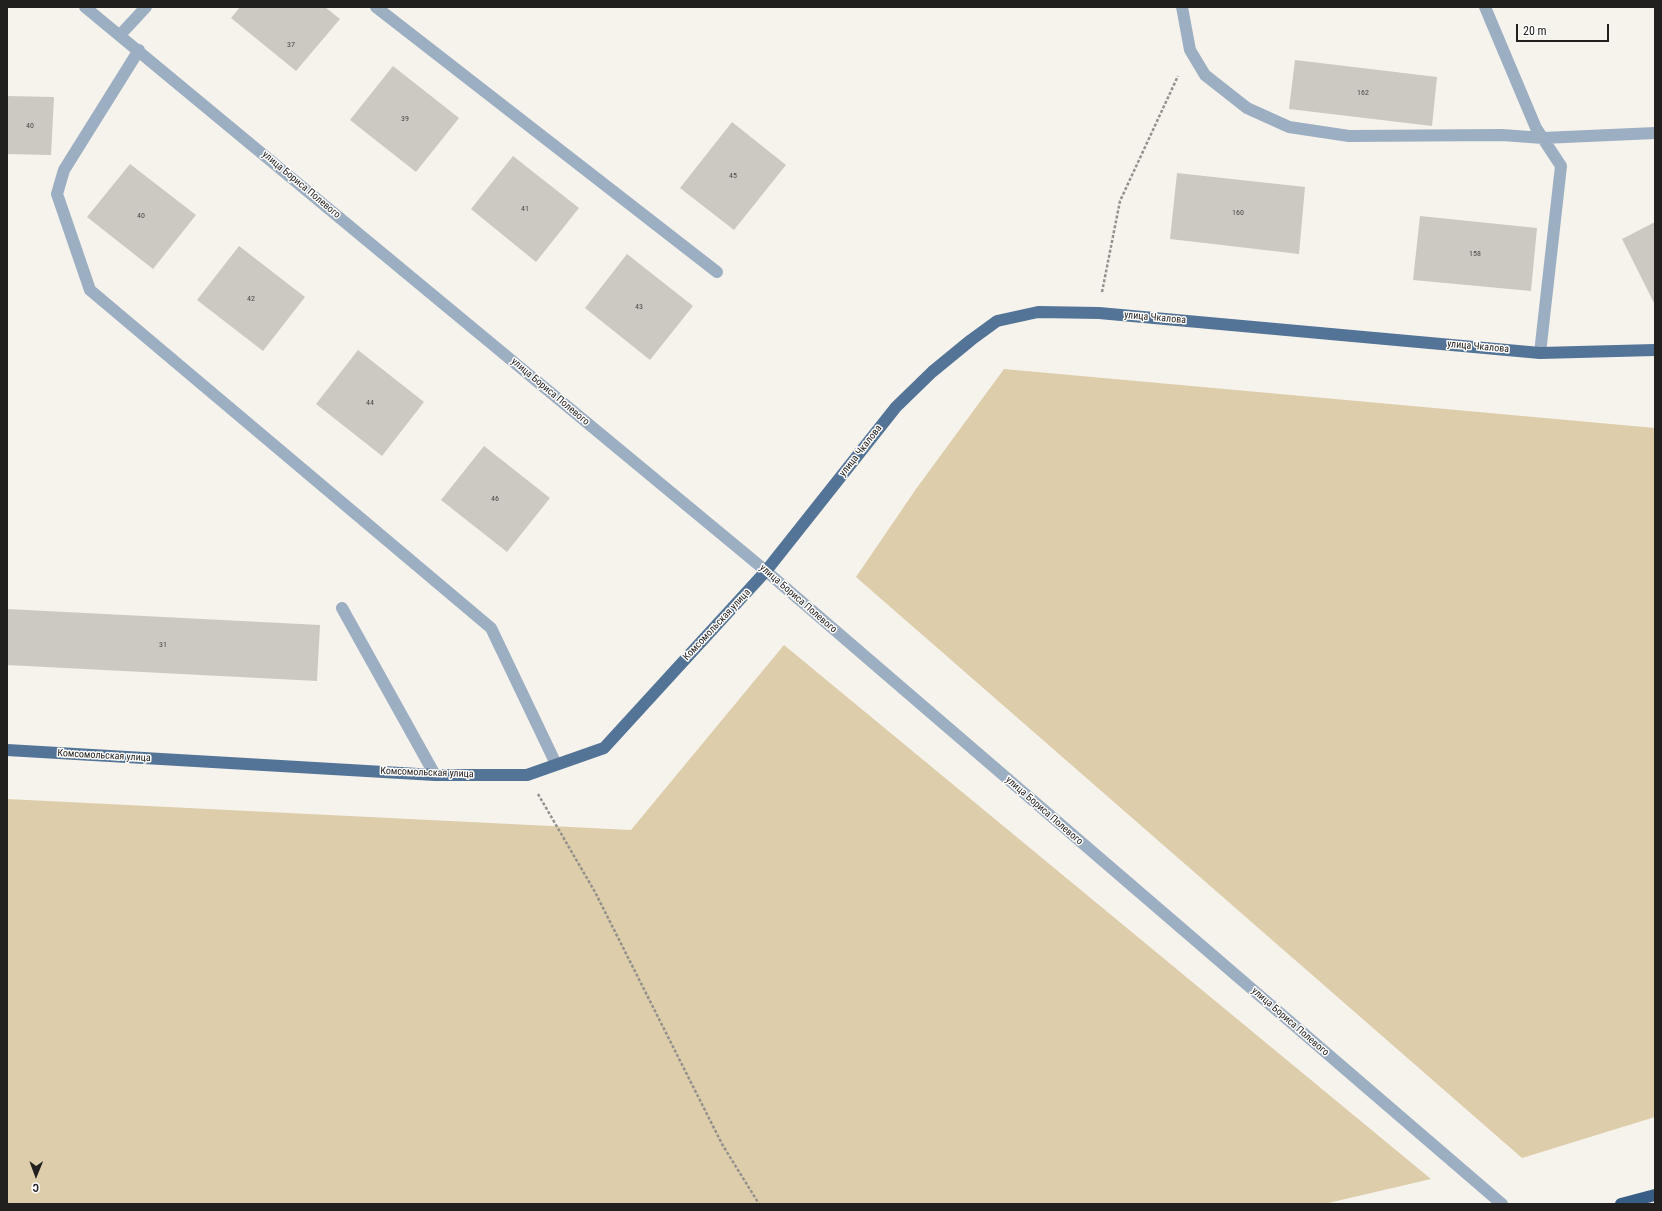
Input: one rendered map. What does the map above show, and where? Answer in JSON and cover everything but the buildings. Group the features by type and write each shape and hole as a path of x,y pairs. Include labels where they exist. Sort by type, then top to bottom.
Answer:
{"highway":[{"path":"1621,1204 1655,1195"}],"main road":[{"name":"улица Чкалова","path":"766,571 896,407 932,372 970,340 997,321 1038,312 1098,313 1540,353 1655,350"},
{"name":"Комсомольская улица","path":"7,750 435,775 527,775 604,748 766,571"}],"street":[{"name":"улица Бориса Полевого","path":"85,7 139,50 766,571 1502,1204"},
{"path":"120,35 146,7"},
{"path":"376,7 717,272"},
{"path":"1182,7 1190,50 1205,75 1246,108 1289,127 1348,136 1502,135 1543,138 1655,133"},
{"path":"1485,7 1536,128 1561,166 1540,353"},
{"path":"139,50 64,170 57,194 90,290 491,628 556,764"},
{"path":"342,608 435,775"}],"path":[{"path":"1098,313 1120,201 1190,50"},
{"path":"527,775 595,892 722,1144 759,1204"}],"shaded area":[{"path":"1004,369 1655,428 1655,1117 1522,1158 856,577 916,489"},
{"path":"784,645 1431,1179 1324,1204 7,1204 7,799 631,830"}]}
